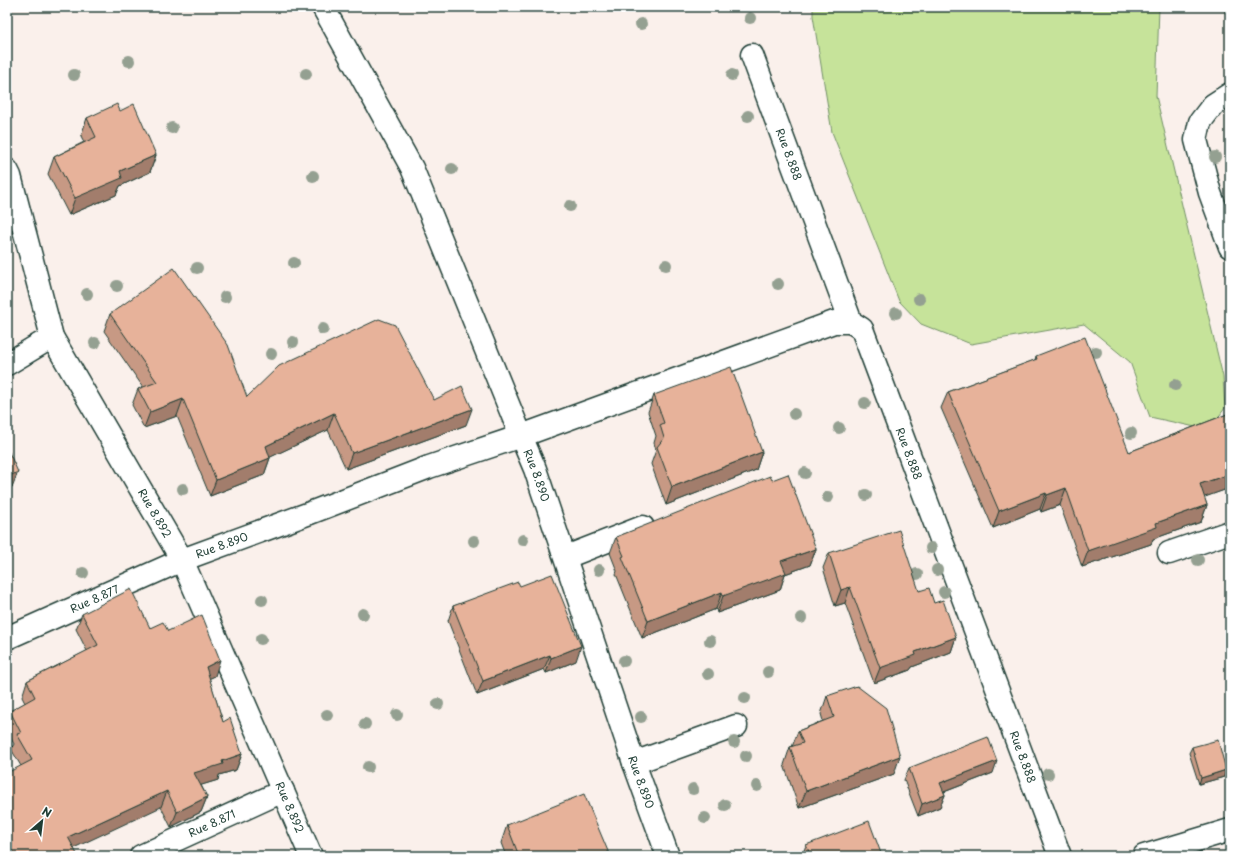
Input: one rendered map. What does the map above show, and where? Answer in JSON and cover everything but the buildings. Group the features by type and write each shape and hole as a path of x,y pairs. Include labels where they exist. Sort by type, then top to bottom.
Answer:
{"street":[{"path":"323,7 412,168 521,436 834,322 851,322"},
{"name":"Rue 8.888","path":"752,55 851,322 862,329 1060,856"},
{"path":"1230,94 1213,105 1200,122 1196,140 1210,193 1230,247"},
{"name":"Rue 8.892","path":"7,170 10,176 52,337 182,560 312,856"},
{"path":"7,364 52,337"},
{"name":"Rue 8.890","path":"182,560 429,467 521,436 536,469 634,763 668,856"},
{"path":"566,557 660,521"},
{"path":"1169,553 1230,532"},
{"name":"Rue 8.877","path":"7,638 182,560"},
{"path":"634,763 736,726"},
{"name":"Rue 8.871","path":"141,856 283,791"},
{"path":"1144,856 1230,830"}],"green space":[{"path":"813,7 1159,7 1156,96 1223,377 1225,408 1209,430 1150,417 1130,362 1084,324 971,344 921,324 899,301 832,132 813,16"}]}
